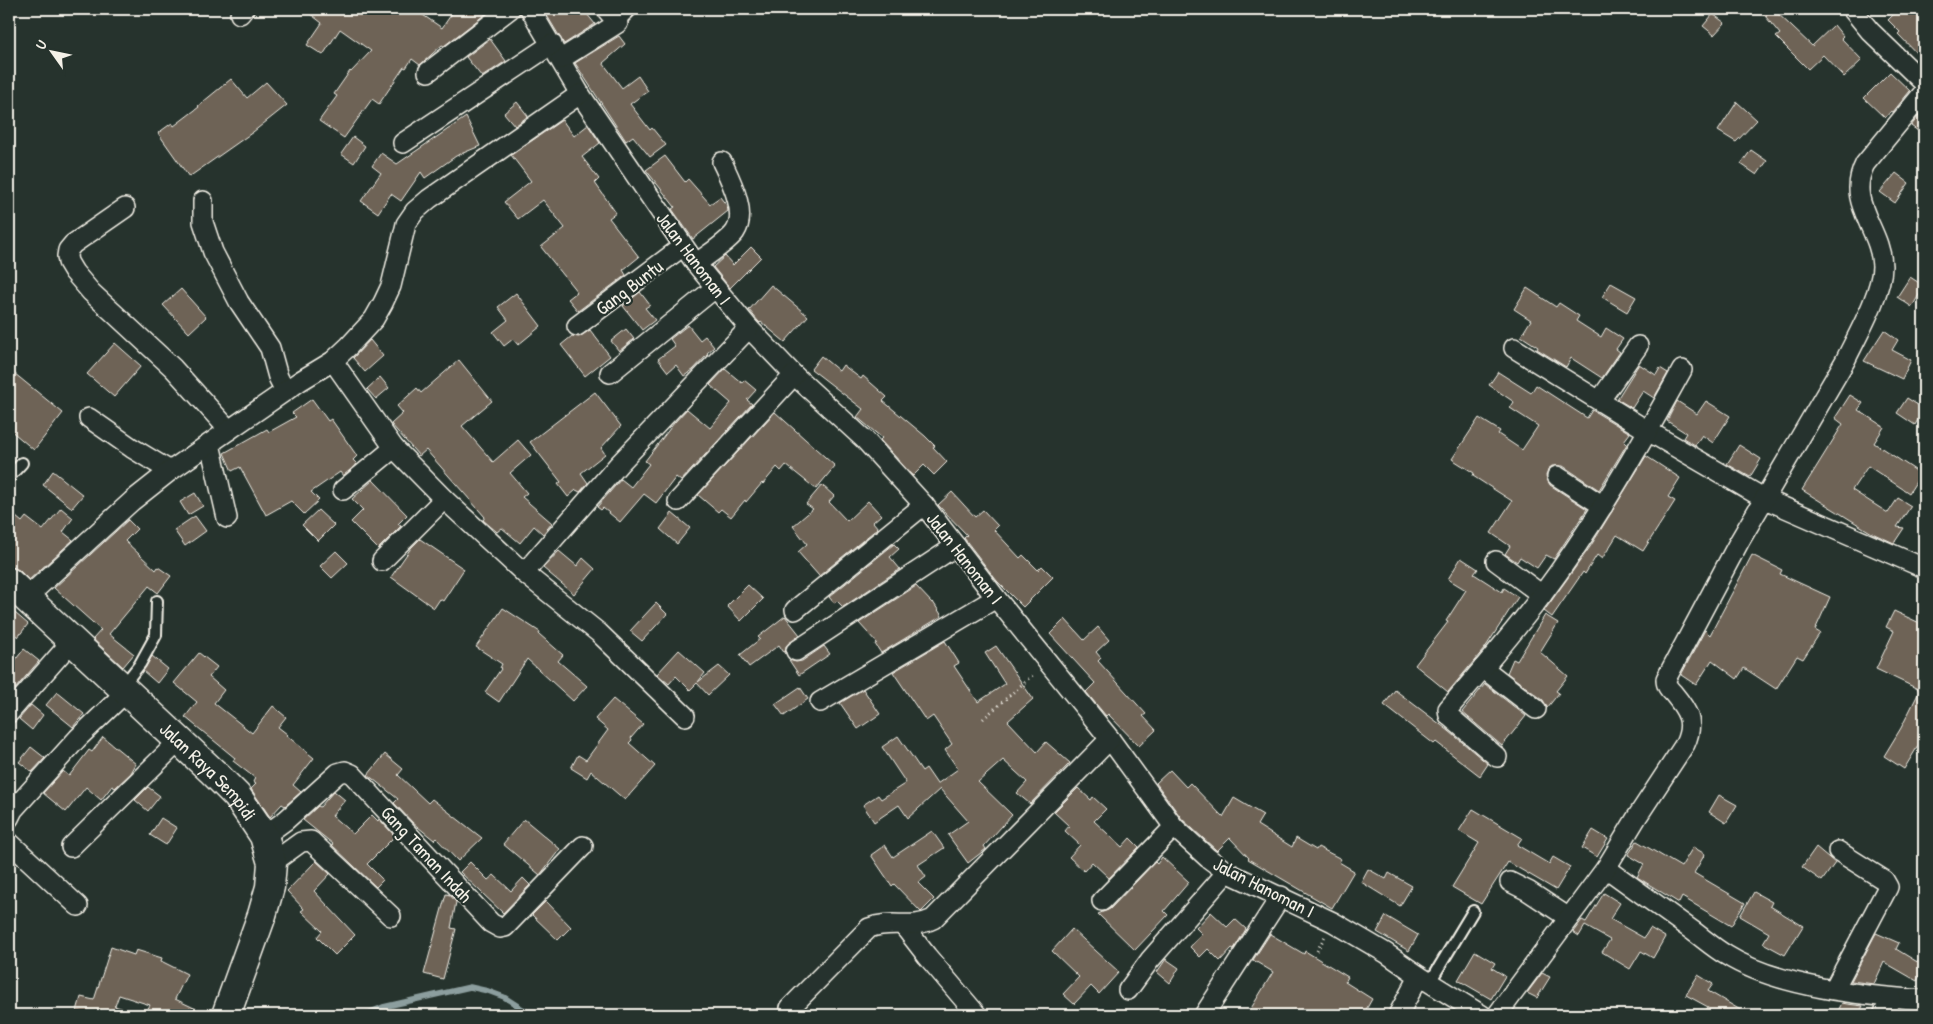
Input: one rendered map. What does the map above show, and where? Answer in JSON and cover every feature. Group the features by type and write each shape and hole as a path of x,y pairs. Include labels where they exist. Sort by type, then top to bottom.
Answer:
{"main road":[{"name":"Jalan Raya Sempidi","path":"17,590 180,740 237,796 264,836 272,863 270,887 229,1014"}],"street":[{"path":"428,72 510,9"},
{"name":"Jalan Hanoman I","path":"530,9 580,94 682,247 749,328 794,375 866,440 924,505 996,598 1110,739 1174,827 1208,858 1227,872 1333,922 1386,953 1482,1015"},
{"path":"1852,9 1870,31 1924,84"},
{"path":"403,143 557,52 612,16"},
{"path":"1498,1015 1606,868 1685,744 1690,733 1690,723 1684,705 1667,686 1666,680 1713,588 1845,361 1861,328 1881,278 1881,256 1859,195 1857,184 1859,175 1865,164 1924,92"},
{"path":"17,590 170,471 285,391 333,361 363,332 374,319 383,303 391,286 406,224 414,211 580,94"},
{"path":"696,264 733,235 739,224 740,216 736,193 722,162"},
{"path":"203,201 203,222 213,252 239,302 270,348 278,377 285,391"},
{"path":"125,208 73,244 68,250 68,262 91,292 173,368 229,430"},
{"name":"Gang Buntu","path":"577,326 682,247"},
{"path":"610,374 715,288"},
{"path":"524,574 620,464 749,328"},
{"path":"1600,400 1638,346"},
{"path":"1514,348 1600,400 1648,432 1764,499 1924,568"},
{"path":"333,361 394,448 444,499 524,574 599,633 685,716"},
{"path":"1496,757 1449,716 1447,713 1448,709 1542,595 1603,506 1648,432 1682,370"},
{"path":"678,501 794,375"},
{"path":"89,418 132,448 170,471"},
{"path":"210,444 227,518"},
{"path":"343,490 394,448"},
{"path":"1558,476 1603,506"},
{"path":"382,562 444,499"},
{"path":"795,610 924,505"},
{"path":"796,651 956,546"},
{"path":"1496,561 1542,595"},
{"path":"820,702 996,598"},
{"path":"9,713 72,641"},
{"path":"1483,668 1536,708"},
{"path":"9,818 13,810 124,690"},
{"path":"790,1008 869,928 885,924 915,925 933,919 1110,739"},
{"path":"71,846 180,740"},
{"name":"Gang Taman Indah","path":"264,836 286,820 338,773 345,771 358,782 492,923 500,928 505,927 584,846"},
{"path":"1102,901 1174,827"},
{"path":"272,863 301,842 311,841 391,916"},
{"path":"9,842 78,906"},
{"path":"1834,989 1888,887 1884,880 1838,851"},
{"path":"1606,868 1727,956 1776,977 1874,997 1924,1000"},
{"path":"1128,990 1150,960 1227,872"},
{"path":"1510,882 1528,891 1569,918"},
{"path":"1204,1015 1281,896"},
{"path":"903,925 977,1015"},
{"path":"1398,1015 1424,979"},
{"path":"1883,1015 1891,998"}],"lane":[{"path":"612,16 632,9"},
{"path":"9,478 22,463"},
{"path":"124,690 156,635 157,601"},
{"path":"1424,979 1473,911"}],"path":[{"path":"983,719 1048,661"}],"building":[{"path":"304,9 414,9 442,28 455,9 492,9 444,46 442,45 420,65 412,59 406,68 404,67 379,104 372,99 344,138 319,121 337,96 334,94 350,71 371,51 340,29 323,55 307,45 322,23"},
{"path":"543,9 583,9 595,24 564,44"},
{"path":"1773,9 1812,46 1834,25 1843,36 1841,38 1862,60 1844,77 1823,55 1808,69 1776,37 1780,34 1761,11"},
{"path":"1899,9 1918,9 1924,14 1924,61 1898,34 1900,32 1888,20"},
{"path":"1713,14 1725,23 1714,35 1703,26"},
{"path":"619,36 625,44 603,63 622,88 638,76 648,91 630,104 650,130 652,128 666,145 650,157 633,136 626,141 575,63"},
{"path":"490,39 506,61 482,77 466,57"},
{"path":"1890,72 1910,91 1893,112 1891,111 1885,118 1864,98"},
{"path":"231,79 247,98 266,82 287,105 253,132 189,177 158,133 172,123 174,126"},
{"path":"517,102 528,116 515,126 504,113"},
{"path":"1737,102 1757,120 1736,142 1718,131"},
{"path":"1924,109 1924,123 1918,131 1911,126"},
{"path":"466,117 480,146 456,156 425,178 421,172 401,201 391,194 378,213 361,201 381,173 372,166 381,153 397,164"},
{"path":"562,120 574,136 588,125 600,143 582,157 599,179 595,183 616,213 609,218 639,257 623,270 626,275 578,311 568,299 577,292 541,247 565,228 543,200 518,219 504,202 531,181 511,155"},
{"path":"353,137 365,146 354,163 341,154"},
{"path":"1751,150 1767,161 1757,175 1741,164"},
{"path":"665,156 685,182 688,179 710,204 720,197 727,206 728,211 693,239 672,209 675,207 646,170"},
{"path":"1896,173 1909,183 1895,203 1880,192"},
{"path":"751,247 761,257 730,288 713,267 725,256 733,265"},
{"path":"1910,277 1924,286 1912,307 1897,297"},
{"path":"1611,283 1636,297 1627,312 1602,297"},
{"path":"771,285 808,316 785,342 760,323 749,310"},
{"path":"1527,288 1556,307 1559,303 1579,316 1576,321 1601,337 1606,328 1623,339 1616,349 1620,352 1602,378 1571,358 1566,367 1537,349 1538,347 1521,336 1531,320 1514,309"},
{"path":"181,289 206,317 189,333 163,305"},
{"path":"640,292 650,305 645,308 655,320 642,330 623,306"},
{"path":"516,293 541,326 518,345 513,339 504,346 493,332 508,320 498,307"},
{"path":"688,325 700,340 705,336 714,347 693,370 684,376 676,365 668,372 658,359 675,346 670,339"},
{"path":"626,329 634,339 619,351 611,341"},
{"path":"590,330 610,356 585,376 561,345 572,336 579,337"},
{"path":"1884,330 1898,340 1892,350 1911,360 1902,379 1864,361"},
{"path":"370,340 383,356 365,372 353,358"},
{"path":"115,343 141,366 114,397 87,374"},
{"path":"821,356 839,371 843,365 861,379 863,376 887,397 883,401 925,436 947,462 934,475 924,465 913,476 880,440 882,438 857,417 863,409 811,369"},
{"path":"459,360 492,401 462,426 493,462 518,440 531,455 510,473 527,493 522,497 552,523 543,534 534,526 520,543 502,528 497,532 483,520 485,517 426,450 419,456 391,424 403,413 397,406 417,388 421,393"},
{"path":"1639,364 1656,375 1660,368 1668,373 1654,398 1643,391 1632,408 1617,399"},
{"path":"9,369 63,413 34,450 9,429"},
{"path":"725,369 742,383 744,380 756,390 747,400 752,404 681,481 676,477 656,503 644,494 620,522 603,508 601,510 597,507 621,479 631,487 649,464 645,461 687,409 710,428 731,403 710,385"},
{"path":"1498,372 1531,393 1536,385 1587,418 1592,410 1630,433 1624,441 1627,444 1599,490 1563,466 1552,466 1548,469 1546,476 1550,485 1587,509 1554,559 1546,555 1537,568 1520,557 1517,562 1505,554 1510,546 1491,533 1512,501 1473,476 1474,473 1452,459 1479,418 1500,431 1498,434 1522,450 1538,426 1510,408 1514,402 1489,385"},
{"path":"380,377 389,388 376,399 367,389"},
{"path":"595,392 621,426 601,448 605,454 581,473 588,483 580,492 576,490 568,497 558,484 561,482 530,442"},
{"path":"1850,395 1863,403 1858,410 1884,427 1874,443 1921,474 1909,493 1868,466 1852,490 1888,513 1898,498 1911,506 1897,527 1904,528 1894,543 1872,533 1802,490 1843,424 1835,418"},
{"path":"1907,398 1924,409 1915,425 1897,413"},
{"path":"312,399 328,421 331,419 357,456 353,460 357,464 343,476 340,472 311,492 319,500 304,514 291,501 266,515 240,467 232,471 224,453 267,429 269,432 296,417 292,413"},
{"path":"1677,401 1697,414 1706,401 1730,416 1713,443 1702,435 1695,445 1683,438 1686,433 1667,421"},
{"path":"775,412 835,466 816,489 786,465 781,471 777,467 731,517 721,509 718,512 698,495"},
{"path":"1739,445 1761,459 1750,477 1727,464"},
{"path":"1646,456 1680,478 1668,497 1675,501 1643,551 1617,535 1602,559 1597,555 1585,574 1583,572 1552,617 1544,611 1590,547"},
{"path":"53,471 83,495 72,508 43,485"},
{"path":"373,480 407,515 398,524 401,526 378,549 351,522 363,510 352,499"},
{"path":"822,485 834,496 829,502 847,521 868,501 881,515 873,522 878,528 819,576 798,552 807,544 793,526 813,509 806,504"},
{"path":"952,492 975,517 983,510 998,526 994,530 1020,558 1023,555 1038,570 1042,566 1053,577 1023,607 997,581 964,538 967,535 938,505"},
{"path":"195,493 203,506 188,515 180,502"},
{"path":"61,508 73,518 63,532 73,540 29,580 19,570 9,566 9,511 22,522 26,517 43,530"},
{"path":"318,510 334,525 318,541 302,525"},
{"path":"672,513 690,528 677,544 660,529"},
{"path":"195,516 206,531 185,546 174,530"},
{"path":"128,520 137,529 125,541 156,570 158,567 171,576 158,593 149,586 109,634 134,654 123,667 93,639 101,630 54,588"},
{"path":"420,539 464,569 443,601 440,599 434,608 391,577 411,548"},
{"path":"894,544 899,549 890,557 900,569 843,607 837,601 834,603 829,597"},
{"path":"336,551 348,563 332,578 320,566"},
{"path":"559,551 577,566 583,558 595,569 574,594 543,568"},
{"path":"1752,555 1782,570 1780,574 1830,597 1815,630 1820,633 1803,659 1797,656 1776,689 1744,668 1737,679 1712,660 1696,685 1681,675 1705,630 1710,635"},
{"path":"1461,558 1478,569 1474,574 1502,592 1504,588 1518,597 1485,648 1448,692 1415,665 1448,622 1446,621 1466,590 1448,579"},
{"path":"748,585 763,599 741,621 727,606"},
{"path":"916,586 933,602 942,616 881,653 875,644 877,643 859,623"},
{"path":"656,603 667,614 642,641 630,631"},
{"path":"9,608 28,624 18,637 9,630"},
{"path":"503,608 540,632 539,634 563,655 558,661 587,686 573,701 527,659 499,702 485,692 501,669 502,664 476,647"},
{"path":"1894,611 1924,625 1924,736 1904,769 1884,756 1901,728 1920,690 1876,669 1894,631 1886,627"},
{"path":"1545,615 1558,623 1540,652 1568,676 1556,691 1559,693 1547,708 1543,700 1507,673 1513,659 1517,661"},
{"path":"785,616 800,635 786,646 785,654 779,645 749,667 740,655 760,639 758,637"},
{"path":"1065,619 1084,640 1098,627 1109,640 1096,652 1101,658 1098,661 1146,714 1143,716 1156,730 1139,746 1108,714 1106,716 1086,692 1095,683 1050,634"},
{"path":"945,641 959,663 954,666 978,702 1005,684 985,653 996,646 1033,699 1008,721 1037,752 1046,742 1070,763 1030,804 1017,793 1027,782 1003,760 978,782 1012,815 984,846 986,849 968,863 948,835 968,821 940,789 908,818 899,805 874,822 863,805 878,795 881,799 906,783 882,747 898,736 922,771 926,768 937,784 958,769 945,750 952,744 933,716 926,721 893,672"},
{"path":"824,646 830,654 799,675 789,660 802,661"},
{"path":"24,649 39,661 9,696 9,668"},
{"path":"679,650 705,673 698,682 719,666 729,675 708,695 697,683 690,690 676,676 669,684 657,674"},
{"path":"199,653 217,667 209,677 224,690 214,703 252,733 273,706 286,717 278,727 314,758 293,785 301,792 285,806 282,804 270,817 251,789 256,784 253,782 255,778 233,761 235,758 185,717 197,702 174,683"},
{"path":"152,656 168,669 157,683 143,671"},
{"path":"1485,684 1526,716 1502,746 1462,712"},
{"path":"800,687 808,699 784,716 775,704"},
{"path":"863,689 880,714 858,729 840,703"},
{"path":"1395,690 1449,731 1488,764 1480,776 1436,742 1434,744 1384,705"},
{"path":"57,692 84,714 73,727 46,705"},
{"path":"613,699 643,724 629,743 655,766 625,800 591,771 587,778 571,768 578,755 586,760 608,730 595,719"},
{"path":"31,705 43,715 32,730 19,719"},
{"path":"103,737 136,764 131,773 115,788 112,786 101,800 86,787 66,812 43,793 63,771 69,776 89,750 92,752"},
{"path":"31,747 45,758 32,772 19,762"},
{"path":"385,754 403,769 398,775 428,803 432,799 482,838 458,861 436,838 434,840 413,823 394,803 398,799 368,775"},
{"path":"1170,770 1186,787 1190,783 1223,817 1234,798 1263,815 1257,825 1292,847 1296,838 1316,850 1318,847 1341,859 1339,862 1354,871 1332,908 1248,859 1230,838 1217,851 1182,819 1156,783"},
{"path":"148,787 160,796 148,811 135,800"},
{"path":"1078,788 1091,800 1093,797 1106,809 1094,821 1122,847 1130,838 1139,847 1109,878 1092,862 1084,871 1069,857 1080,845 1065,831 1069,826 1054,812"},
{"path":"334,791 345,800 332,816 353,834 372,815 378,821 379,819 395,836 367,864 383,880 376,887 333,844 303,820 318,806 320,807"},
{"path":"1719,795 1737,805 1726,823 1709,812"},
{"path":"1473,809 1522,838 1517,845 1549,864 1553,857 1570,867 1556,890 1508,862 1481,904 1452,887 1479,843 1459,831"},
{"path":"161,818 177,828 166,845 150,835"},
{"path":"524,819 560,849 540,875 503,844"},
{"path":"1593,830 1608,839 1597,857 1582,848"},
{"path":"932,831 944,848 918,865 926,877 918,883 934,899 921,912 894,884 892,886 871,855 885,845 893,857"},
{"path":"1637,841 1681,867 1693,847 1705,854 1694,873 1745,903 1731,926 1682,897 1679,903 1637,877 1644,864 1628,855"},
{"path":"1816,847 1835,863 1822,881 1802,867"},
{"path":"1162,857 1189,882 1164,911 1168,915 1135,950 1098,914 1110,909"},
{"path":"316,861 330,874 314,891 355,935 335,955 317,937 322,931 301,911 304,909 287,891"},
{"path":"470,862 488,880 494,875 511,891 523,878 530,885 503,913 460,872"},
{"path":"1368,869 1386,879 1389,873 1412,886 1400,906 1361,882"},
{"path":"1754,892 1772,902 1770,906 1803,926 1785,955 1763,943 1769,933 1740,916"},
{"path":"1604,893 1620,903 1610,919 1644,938 1650,928 1665,937 1653,958 1641,951 1630,969 1602,952 1610,940 1585,926 1579,936 1573,932 1582,920 1586,922"},
{"path":"446,894 450,895 456,902 451,928 456,929 443,979 424,974"},
{"path":"546,901 571,927 558,940 532,915"},
{"path":"1211,912 1227,927 1235,919 1246,929 1234,949 1232,948 1220,961 1208,949 1200,957 1190,947 1202,934 1196,928"},
{"path":"1386,916 1418,935 1409,951 1377,932"},
{"path":"1072,929 1119,972 1099,994 1091,986 1074,1004 1063,994 1079,977 1052,951"},
{"path":"1876,933 1899,943 1896,949 1924,966 1917,981 1884,962 1874,984 1851,981"},
{"path":"1270,934 1304,954 1305,951 1348,977 1345,982 1372,999 1363,1015 1247,1015 1273,972 1253,960"},
{"path":"111,947 134,955 136,950 162,958 161,961 187,974 175,999 209,1015 144,1015 150,1005 119,995 114,1006 131,1011 130,1015 89,1015 77,1011 81,997 94,1000"},
{"path":"1475,951 1495,963 1492,968 1505,976 1491,999 1458,980"},
{"path":"1166,959 1179,968 1170,983 1157,972"},
{"path":"1542,973 1550,977 1537,998 1527,993"},
{"path":"1698,975 1713,984 1708,991 1749,1015 1703,1015 1708,1007 1686,995"},
{"path":"1842,1003 1863,1006 1858,1015 1836,1015"}],"waterway":[{"path":"363,1015 383,1007 470,987 504,997 532,1015"}]}
